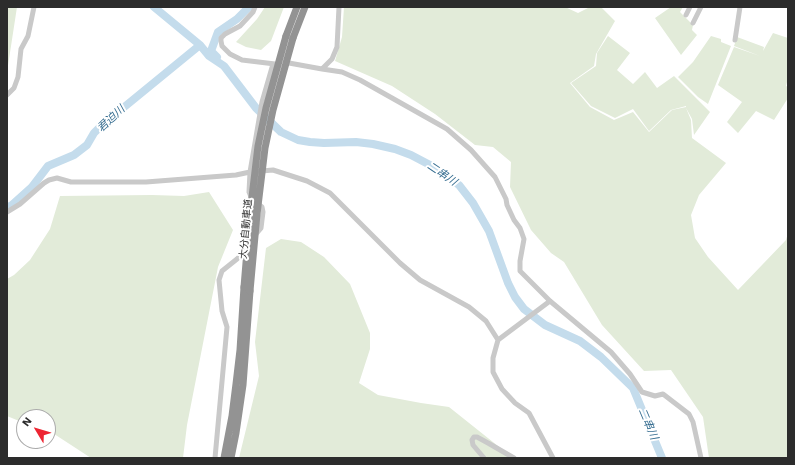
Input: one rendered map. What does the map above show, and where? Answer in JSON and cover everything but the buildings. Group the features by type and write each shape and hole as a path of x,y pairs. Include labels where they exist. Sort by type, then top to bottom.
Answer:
{"highway":[{"name":"大分自動車道","path":"232,458 243,385 250,207 258,146 266,108 297,7"},
{"name":"大分自動車道","path":"289,37 305,7"},
{"name":"大分自動車道","path":"224,458 232,416 247,289"},
{"path":"220,458 232,416"}],"street":[{"path":"7,94 14,88 18,78 21,49 28,36 34,7"},
{"path":"255,7 253,12 240,26 225,34 222,38 222,46 230,54 242,60 287,65 289,63 342,72 360,80 447,129 470,150 494,177 506,199 507,205 514,220 520,228 524,239 520,261 520,271 550,301 611,352 630,374 642,392 655,396 663,394 688,414 693,422 701,458"},
{"path":"322,69 332,59 337,47 339,7"},
{"path":"686,15 690,7"},
{"path":"694,23 701,7"},
{"path":"735,40 740,7"},
{"path":"215,458 227,327 222,311 219,280 222,271 247,250 252,238 261,228 263,219 262,207 252,199 249,192 250,172 262,102 273,64"},
{"path":"7,212 20,204 44,183 57,178 71,182 146,182 236,175 273,170 308,181 330,193 400,263 420,280 469,307 486,322 498,340"},
{"path":"550,301 498,340 493,358 492,372 502,389 515,403 529,413 553,458"},
{"path":"484,458 473,444 472,440 474,437 477,437 514,458"}],"green space":[{"path":"7,7 17,7 7,72"},
{"path":"265,7 284,7 271,41 261,50 246,47 236,42 257,19"},
{"path":"344,7 565,7 578,13 590,7 601,7 615,21 596,54 594,66 570,83 590,107 614,120 633,112 649,132 672,110 686,107 671,110 649,131 633,109 615,118 591,106 571,83 596,66 597,53 608,36 630,53 617,70 633,84 645,72 657,88 674,76 710,112 694,135 692,119 686,108 691,120 692,138 726,163 699,195 691,215 695,238 708,257 738,290 786,240 788,233 788,458 709,458 703,417 671,370 644,371 602,325 564,262 551,253 531,230 510,187 511,162 493,147 475,145 435,114 392,86 335,61 342,37"},
{"path":"671,7 683,7 680,12 693,25 692,30 697,35 681,55 655,18"},
{"path":"773,33 788,38 788,78 786,86 788,87 788,98 774,120 756,111 738,133 727,122 742,102 718,85 734,47 760,56 734,46 737,37 764,47 763,51"},
{"path":"711,36 721,39 721,42 731,46 708,104 698,97 678,77 693,62"},
{"path":"209,192 233,230 218,267 187,425 183,458 91,458 56,435 56,409 16,409 16,420 7,416 7,279 14,275 30,260 50,229 60,196 184,196"},
{"path":"281,239 301,242 324,257 350,284 370,333 370,349 359,383 378,395 449,407 513,458 239,458 259,376 255,342 266,248"}],"waterway":[{"name":"二串川","path":"154,7 200,45 209,56 224,66 256,108 281,132 298,140 310,142 356,142 395,149 430,165 459,185 473,203 489,231 508,283 515,297 524,309 545,325 580,341 601,357 633,388 662,458"},
{"path":"217,57 211,51 218,32 237,19 249,7"},
{"name":"君迫川","path":"7,208 32,187 48,166 74,155 87,145 94,133 101,126 200,45"}]}
